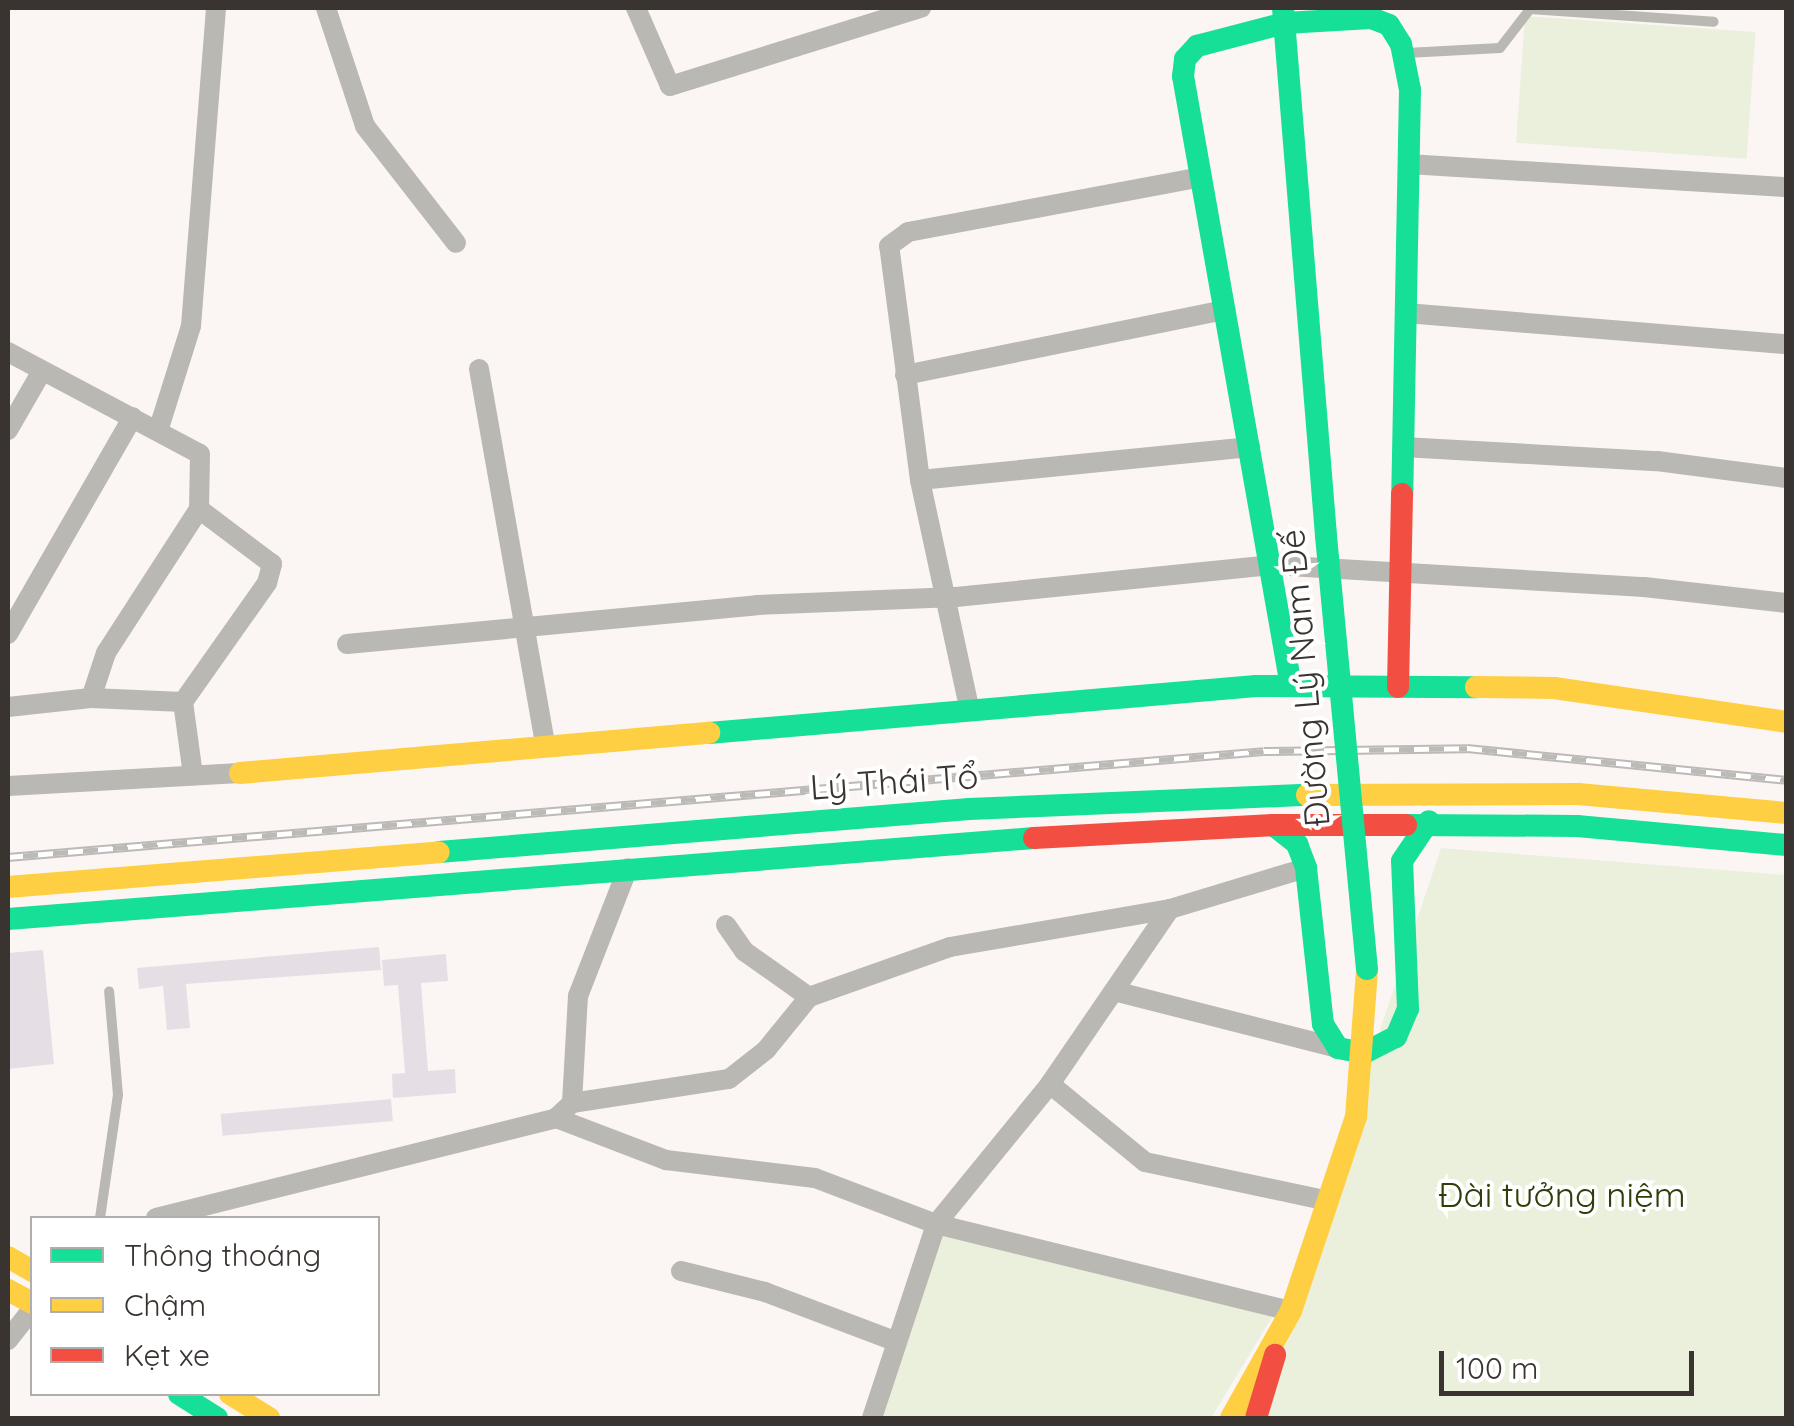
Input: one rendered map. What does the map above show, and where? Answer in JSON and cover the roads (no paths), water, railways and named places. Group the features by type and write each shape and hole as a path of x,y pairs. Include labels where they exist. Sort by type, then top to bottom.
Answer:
{"street":[{"path":"159,428 191,326 216,8"},
{"path":"326,8 365,126 456,243"},
{"path":"636,8 670,86 921,8"},
{"path":"1291,686 1201,178 1185,59 1197,46 1284,15 1380,14 1406,53 1408,164 1398,687"},
{"name":"Đường Lý Nam Đế","path":"1256,1418 1356,1117 1364,1053 1366,969 1284,15"},
{"path":"1408,164 1786,187"},
{"path":"969,708 920,480 890,246 908,232 1201,178"},
{"path":"905,374 1226,310"},
{"path":"1406,313 1786,344"},
{"path":"8,352 159,428 200,454 199,509 106,653 91,698"},
{"path":"479,369 545,744"},
{"path":"8,430 42,371"},
{"path":"8,634 134,416"},
{"path":"920,480 1250,447"},
{"path":"1403,447 1657,461 1786,478"},
{"path":"193,776 183,702 267,583 272,564 199,509"},
{"path":"348,644 758,605 944,597 1272,565 1786,602"},
{"path":"8,786 240,773 969,708 1291,686 1554,688 1786,722"},
{"path":"8,707 91,698 183,702"},
{"path":"1536,792 1537,825"},
{"name":"Lý Thái Tổ","path":"8,887 1176,798 1536,792 1786,814"},
{"path":"1176,798 1179,830"},
{"path":"1114,991 1364,1053 1396,1037 1408,1008 1402,861 1430,822"},
{"name":"Lý Thái Tổ","path":"8,919 628,868 1273,826 1430,822 1537,825 1786,845"},
{"path":"1273,826 1297,844 1306,868 1324,1024 1338,1048"},
{"path":"564,1111 578,996 628,868"},
{"path":"164,1216 564,1111 730,1079 766,1050 809,997 950,946 1170,909 1306,868"},
{"path":"872,1418 936,1224 1050,1084 1170,909"},
{"path":"726,924 744,951 809,997"},
{"path":"1050,1084 1145,1162 1328,1200"},
{"path":"564,1111 666,1160 816,1178 936,1224 1286,1320"},
{"path":"8,1257 30,1270"},
{"path":"681,1271 765,1292 897,1342"},
{"path":"8,1290 30,1305"},
{"path":"8,1340 30,1309"},
{"name":"Đường Lý Nam Đế","path":"1232,1418 1286,1320"},
{"path":"181,1396 217,1418"},
{"path":"233,1396 268,1418"}],"lane":[{"path":"1406,53 1500,48 1530,9 1714,22"},
{"path":"100,1216 118,1095 109,991"}],"railway":[{"path":"8,857 1264,751 1467,748 1786,780"}],"park label":[{"name":"Đài tưởng niệm","path":"1562,1194"}]}
